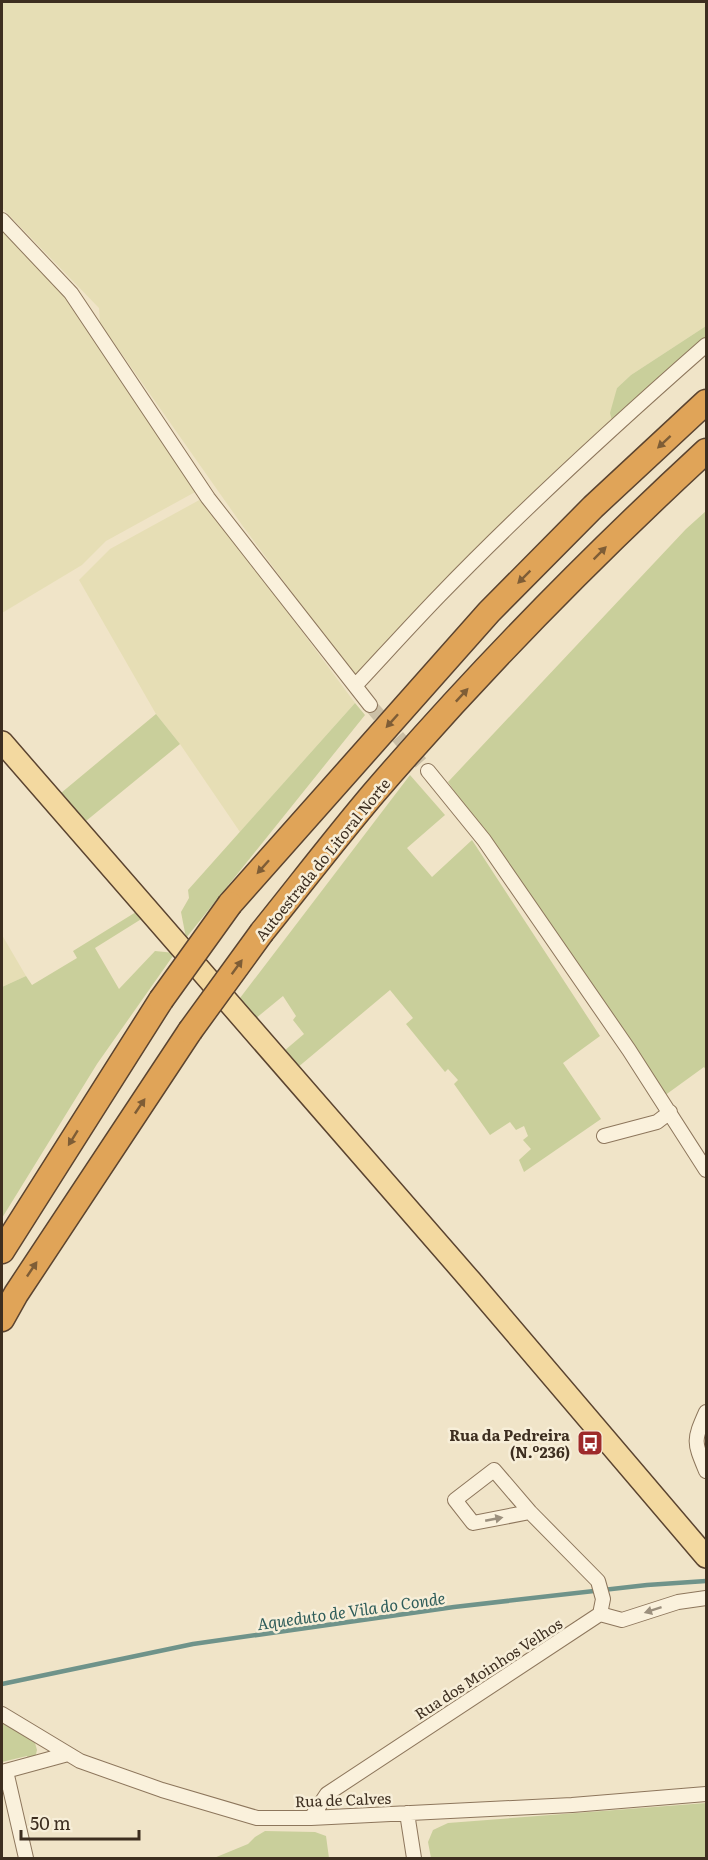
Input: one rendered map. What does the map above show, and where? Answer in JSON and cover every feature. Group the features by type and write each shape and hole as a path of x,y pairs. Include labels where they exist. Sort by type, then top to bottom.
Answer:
{"highway":[{"path":"2,1251 161,1000 230,904 489,612 593,507 706,402"},
{"name":"Autoestrada do Litoral Norte","path":"2,1319 16,1294 190,1031 262,932 373,795 457,700 544,609 706,451"}],"main road":[{"path":"2,742 486,1299 706,1557"}],"street":[{"path":"2,220 71,293 208,498 370,705"},
{"path":"356,687 440,596 532,505 706,345"},
{"path":"428,771 484,840 670,1112 706,1170"},
{"path":"604,1136 657,1122 670,1112"},
{"path":"706,1412 696,1443 706,1471"},
{"path":"530,1512 473,1523 455,1500 494,1470 530,1512 598,1581 603,1599 600,1614 622,1620 678,1602 706,1598"},
{"name":"Rua dos Moinhos Velhos","path":"311,1818 327,1794 600,1614"},
{"name":"Rua de Calves","path":"2,1714 80,1761 162,1790 256,1818 311,1818 572,1805 706,1794"},
{"path":"26,1858 4,1771 68,1754"},
{"path":"407,1813 414,1858"}],"shaded area":[{"path":"2,2 706,2 706,326 631,375 617,388 613,424 360,675 354,676 242,525 100,323 99,308 2,208"},
{"path":"2,228 62,291 197,491 106,541 82,565 2,613"},
{"path":"203,498 355,703 240,832 180,744 156,714 79,580 110,549"},
{"path":"2,935 26,976 2,987"}],"green space":[{"path":"706,326 706,341 613,424 610,413 617,388 631,375"},
{"path":"706,511 706,1070 704,1067 664,1096 448,782 686,529"},
{"path":"355,703 365,715 186,938 181,912 189,898 188,890"},
{"path":"156,714 180,744 86,821 61,793"},
{"path":"410,775 445,815 407,848 432,877 472,840 600,1036 563,1063 601,1119 524,1172 519,1160 531,1149 523,1140 528,1136 524,1126 516,1130 510,1122 490,1135 454,1084 458,1080 448,1069 445,1072 406,1024 413,1018 390,990 297,1068 284,1051 304,1034 293,1020 296,1016 283,996 255,1019 240,998"},
{"path":"136,912 143,918 95,948 119,989 155,951 175,953 97,1064 2,1218 2,987 26,976 32,985 77,958 73,951"},
{"path":"2,1722 35,1743 37,1750 35,1758 29,1762 27,1756 2,1762"},
{"path":"706,1803 706,1858 431,1858 428,1842 433,1830 448,1823"},
{"path":"265,1831 315,1832 326,1836 329,1858 214,1858 248,1844"}],"waterway":[{"name":"Aqueduto de Vila do Conde","path":"2,1684 193,1644 454,1607 647,1585 706,1581"}],"tunnel":[{"path":"370,705 428,771"}],"place":[{"name":"Rua da Pedreira (N.º236)","path":"590,1443"}]}
